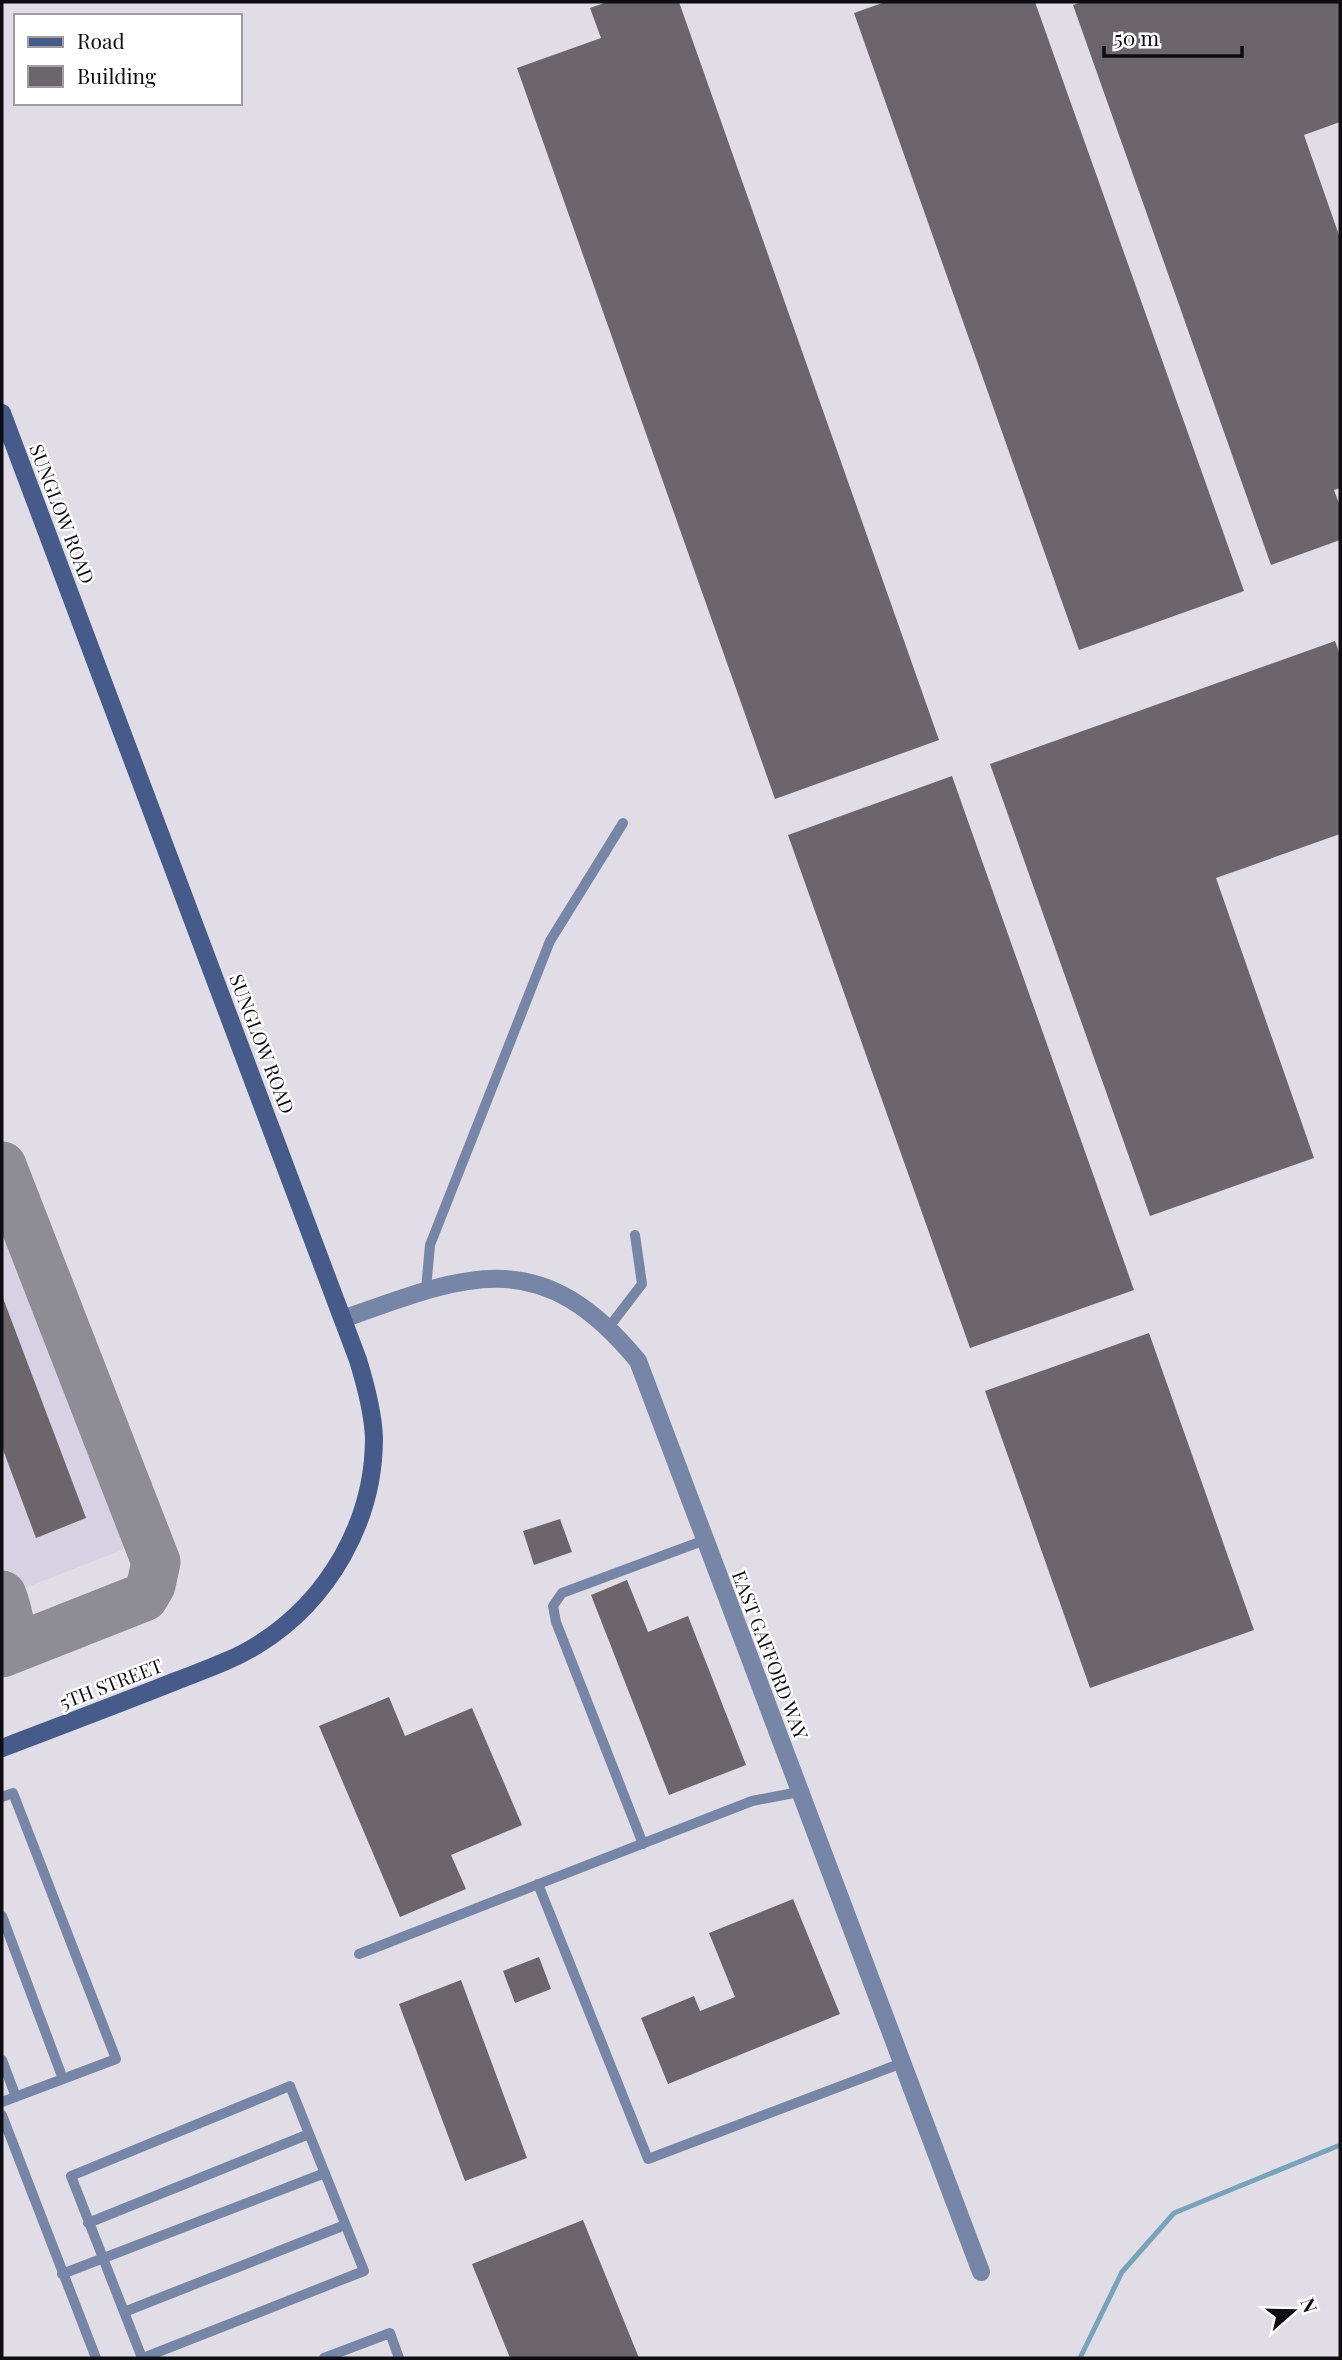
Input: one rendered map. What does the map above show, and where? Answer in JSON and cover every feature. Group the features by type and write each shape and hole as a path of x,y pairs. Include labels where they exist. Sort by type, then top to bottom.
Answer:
{"street":[{"name":"SUNGLOW ROAD","path":"2,413 343,1319 369,1397 374,1436 372,1475 365,1507 351,1542 322,1586 279,1630 235,1657"},
{"name":"EAST GAFFORD WAY","path":"343,1319 426,1289 479,1279 535,1284 586,1307 609,1327 638,1361 981,2272"},
{"name":"5TH STREET","path":"2,1748 235,1657"}],"lane":[{"path":"426,1289 430,1245 550,941 623,823"},
{"path":"609,1327 642,1284 635,1235"},
{"path":"643,1844 556,1622 553,1605 562,1593 705,1540"},
{"path":"359,1954 752,1801 799,1792"},
{"path":"2,1797 13,1793 116,2059 2,2102"},
{"path":"538,1884 648,2159 902,2063"},
{"path":"2,1916 63,2079"},
{"path":"2,2060 16,2096"},
{"path":"290,2086 325,2173 364,2271 143,2358 71,2176 290,2086"},
{"path":"2,2115 96,2358"},
{"path":"88,2223 309,2134"},
{"path":"62,2274 325,2173"},
{"path":"124,2312 345,2225"},
{"path":"324,2358 390,2333 399,2358"}],"shaded area":[{"path":"2,1228 127,1548 2,1597"}],"building":[{"path":"607,2 679,2 939,740 775,799 517,68 601,38 590,8"},
{"path":"885,2 1035,2 1244,591 1079,650 854,13"},
{"path":"1082,2 1340,2 1340,122 1304,135 1340,238 1340,488 1334,490 1340,506 1340,540 1271,565 1073,5"},
{"path":"1335,641 1340,655 1340,834 1216,878 1314,1158 1150,1216 990,764"},
{"path":"952,776 1134,1290 970,1348 788,835"},
{"path":"3,1298 86,1518 36,1538 2,1447"},
{"path":"1149,1333 1254,1630 1090,1688 985,1391"},
{"path":"560,1519 572,1552 534,1565 523,1531"},
{"path":"627,1580 648,1632 688,1616 746,1765 669,1795 591,1595"},
{"path":"389,1697 405,1736 472,1708 522,1825 451,1855 466,1889 400,1917 319,1726"},
{"path":"793,1899 840,2014 668,2084 641,2018 694,1996 700,2011 735,1997 709,1933"},
{"path":"539,1957 551,1989 515,2003 503,1971"},
{"path":"461,1980 527,2158 465,2181 399,2004"},
{"path":"583,2220 639,2358 510,2358 472,2264"}],"waterway":[{"path":"1080,2358 1122,2272 1174,2213 1340,2145"}],"taxiway":[{"path":"2,1166 156,1562 151,1585 144,1597 2,1653"},
{"path":"2,1595 9,1622 8,1634 2,1647"}]}
